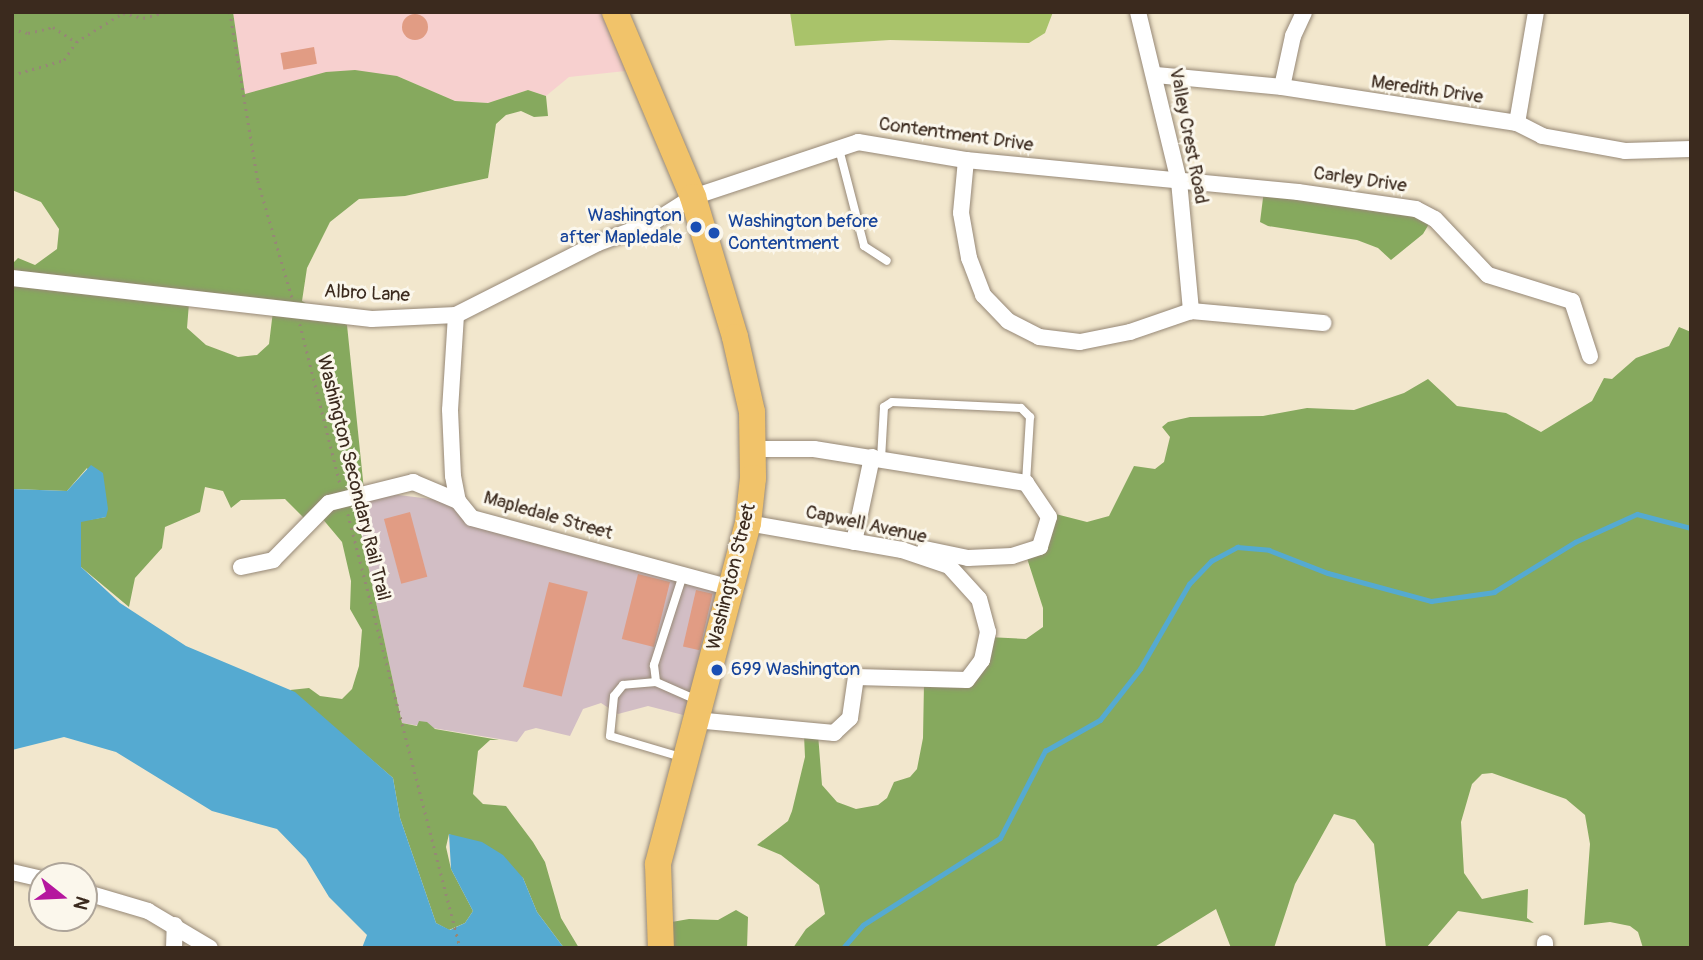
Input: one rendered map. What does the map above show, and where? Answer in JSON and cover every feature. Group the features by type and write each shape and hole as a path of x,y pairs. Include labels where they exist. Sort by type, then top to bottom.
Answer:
{"main road":[{"name":"Washington Street","path":"615,12 693,197 735,337 752,412 748,523 658,863 661,948"}],"street":[{"name":"Valley Crest Road","path":"1138,12 1156,75 1179,181 1191,311"},
{"path":"1282,87 1293,36 1304,12"},
{"path":"1517,123 1535,12"},
{"name":"Meredith Drive","path":"1156,75 1282,87 1517,123 1542,136 1625,151 1691,149"},
{"name":"Contentment Drive","path":"693,197 858,142 966,160 1179,181"},
{"path":"966,160 961,213 969,258 983,295 1008,321 1039,337 1080,342 1130,332 1191,311 1323,323"},
{"name":"Carley Drive","path":"1179,181 1416,209 1435,219 1488,275 1572,301 1590,356"},
{"name":"Albro Lane","path":"12,278 372,319 456,316 598,243 652,223 693,197"},
{"name":"Mapledale Street","path":"456,316 450,410 458,501 472,518 732,587"},
{"path":"752,449 814,449 1026,483 1049,517 1040,547 996,559 917,548 902,550"},
{"path":"854,542 876,458"},
{"path":"241,567 273,560 320,511 344,499 413,482 458,501"},
{"name":"Capwell Avenue","path":"698,710 834,733 850,718 856,677 967,680 982,660 988,632 979,599 949,566 902,550 748,523"},
{"path":"98,896 148,911 210,948"},
{"path":"174,948 175,925"}],"lane":[{"path":"839,149 864,246 887,261"},
{"path":"876,458 887,403 1021,408 1030,417 1026,483"},
{"path":"656,682 654,665 683,575"},
{"path":"684,758 610,736 609,710 623,685 656,682 698,710"}],"path":[{"path":"12,75 64,60 76,42 123,13 143,18 165,12"},
{"name":"Washington Secondary Rail Trail","path":"230,12 258,181 296,310 460,948"},
{"path":"12,29 28,33 53,27 76,42"}],"shaded area":[{"path":"233,12 615,12 635,70 569,77 546,96 528,90 488,103 455,101 397,76 316,75 245,95"},
{"path":"390,494 456,502 474,520 731,588 695,718 648,706 618,714 601,703 583,709 570,736 536,728 525,731 517,742 402,723 354,500"}],"green space":[{"path":"12,12 233,12 245,94 326,72 355,70 397,76 455,101 488,103 528,90 546,96 548,116 534,117 521,111 506,115 496,124 488,178 405,196 359,199 330,222 307,268 302,301 347,325 364,490 354,500 402,723 417,726 419,721 427,722 435,729 499,740 490,740 478,751 473,794 483,804 506,806 533,842 545,862 561,918 579,948 564,948 537,912 523,878 449,834 446,847 451,869 473,911 465,923 449,930 436,923 400,818 393,778 290,690 309,688 320,696 342,699 352,689 359,666 362,630 350,609 351,581 342,542 321,517 308,522 285,499 241,500 231,508 223,491 205,487 200,512 165,527 162,548 135,578 129,607 81,567 81,521 106,517 87,468 67,491 12,489 12,264 18,258 35,265 57,249 59,229 41,202 12,190","holes":["189,303 273,311 269,344 257,355 238,357 206,345 187,328"]},
{"path":"790,12 1053,12 1045,33 1029,43 890,40 795,46"},
{"path":"1264,190 1432,219 1423,234 1391,260 1378,248 1357,240 1268,226 1260,222"},
{"path":"1679,327 1691,332 1691,948 1643,948 1638,932 1630,926 1610,922 1584,925 1590,844 1585,815 1566,799 1492,773 1482,774 1472,784 1461,822 1464,873 1482,899 1528,889 1527,918 1534,923 1458,911 1426,948 1386,948 1374,844 1355,820 1334,814 1295,884 1274,948 1231,948 1216,909 1153,948 793,948 806,929 825,914 819,885 781,855 757,845 788,821 805,757 804,735 818,734 822,785 837,802 856,809 878,805 887,798 894,782 910,777 917,769 923,738 924,683 969,680 988,637 1026,639 1043,627 1043,608 1025,552 1037,544 1045,525 1040,510 1087,522 1109,516 1134,466 1155,469 1164,462 1170,437 1162,427 1168,422 1190,417 1263,416 1307,408 1354,410 1404,393 1428,379 1457,406 1506,413 1541,432 1592,401 1604,378 1612,379 1636,358 1669,346"},
{"path":"736,910 748,917 747,948 662,948 660,924 689,919 718,920"}],"water":[{"path":"91,465 103,473 108,509 106,517 81,522 81,567 120,603 186,646 295,692 393,778 400,818 436,923 450,930 465,923 473,911 451,869 449,834 482,842 503,855 523,878 537,912 564,948 362,948 367,935 329,897 306,859 277,829 212,811 116,752 64,737 12,750 12,489 67,491"}],"building":[{"path":"415,14 424,18 428,27 424,36 415,40 406,36 402,27 406,18"},
{"path":"314,47 317,64 283,70 281,53"},
{"path":"410,512 427,577 401,584 384,519"},
{"path":"638,574 670,582 654,647 622,639"},
{"path":"549,582 588,592 562,696 523,687"},
{"path":"696,590 713,594 700,650 683,647"}],"waterway":[{"path":"843,948 863,925 1000,838 1045,751 1100,720 1140,669 1189,584 1211,561 1237,547 1269,550 1328,573 1431,601 1494,592 1575,542 1637,514 1691,528"}],"place":[{"name":"Washington after Mapledale","path":"696,227"},
{"name":"Washington before Contentment","path":"714,233"},
{"name":"699 Washington","path":"717,670"}]}
